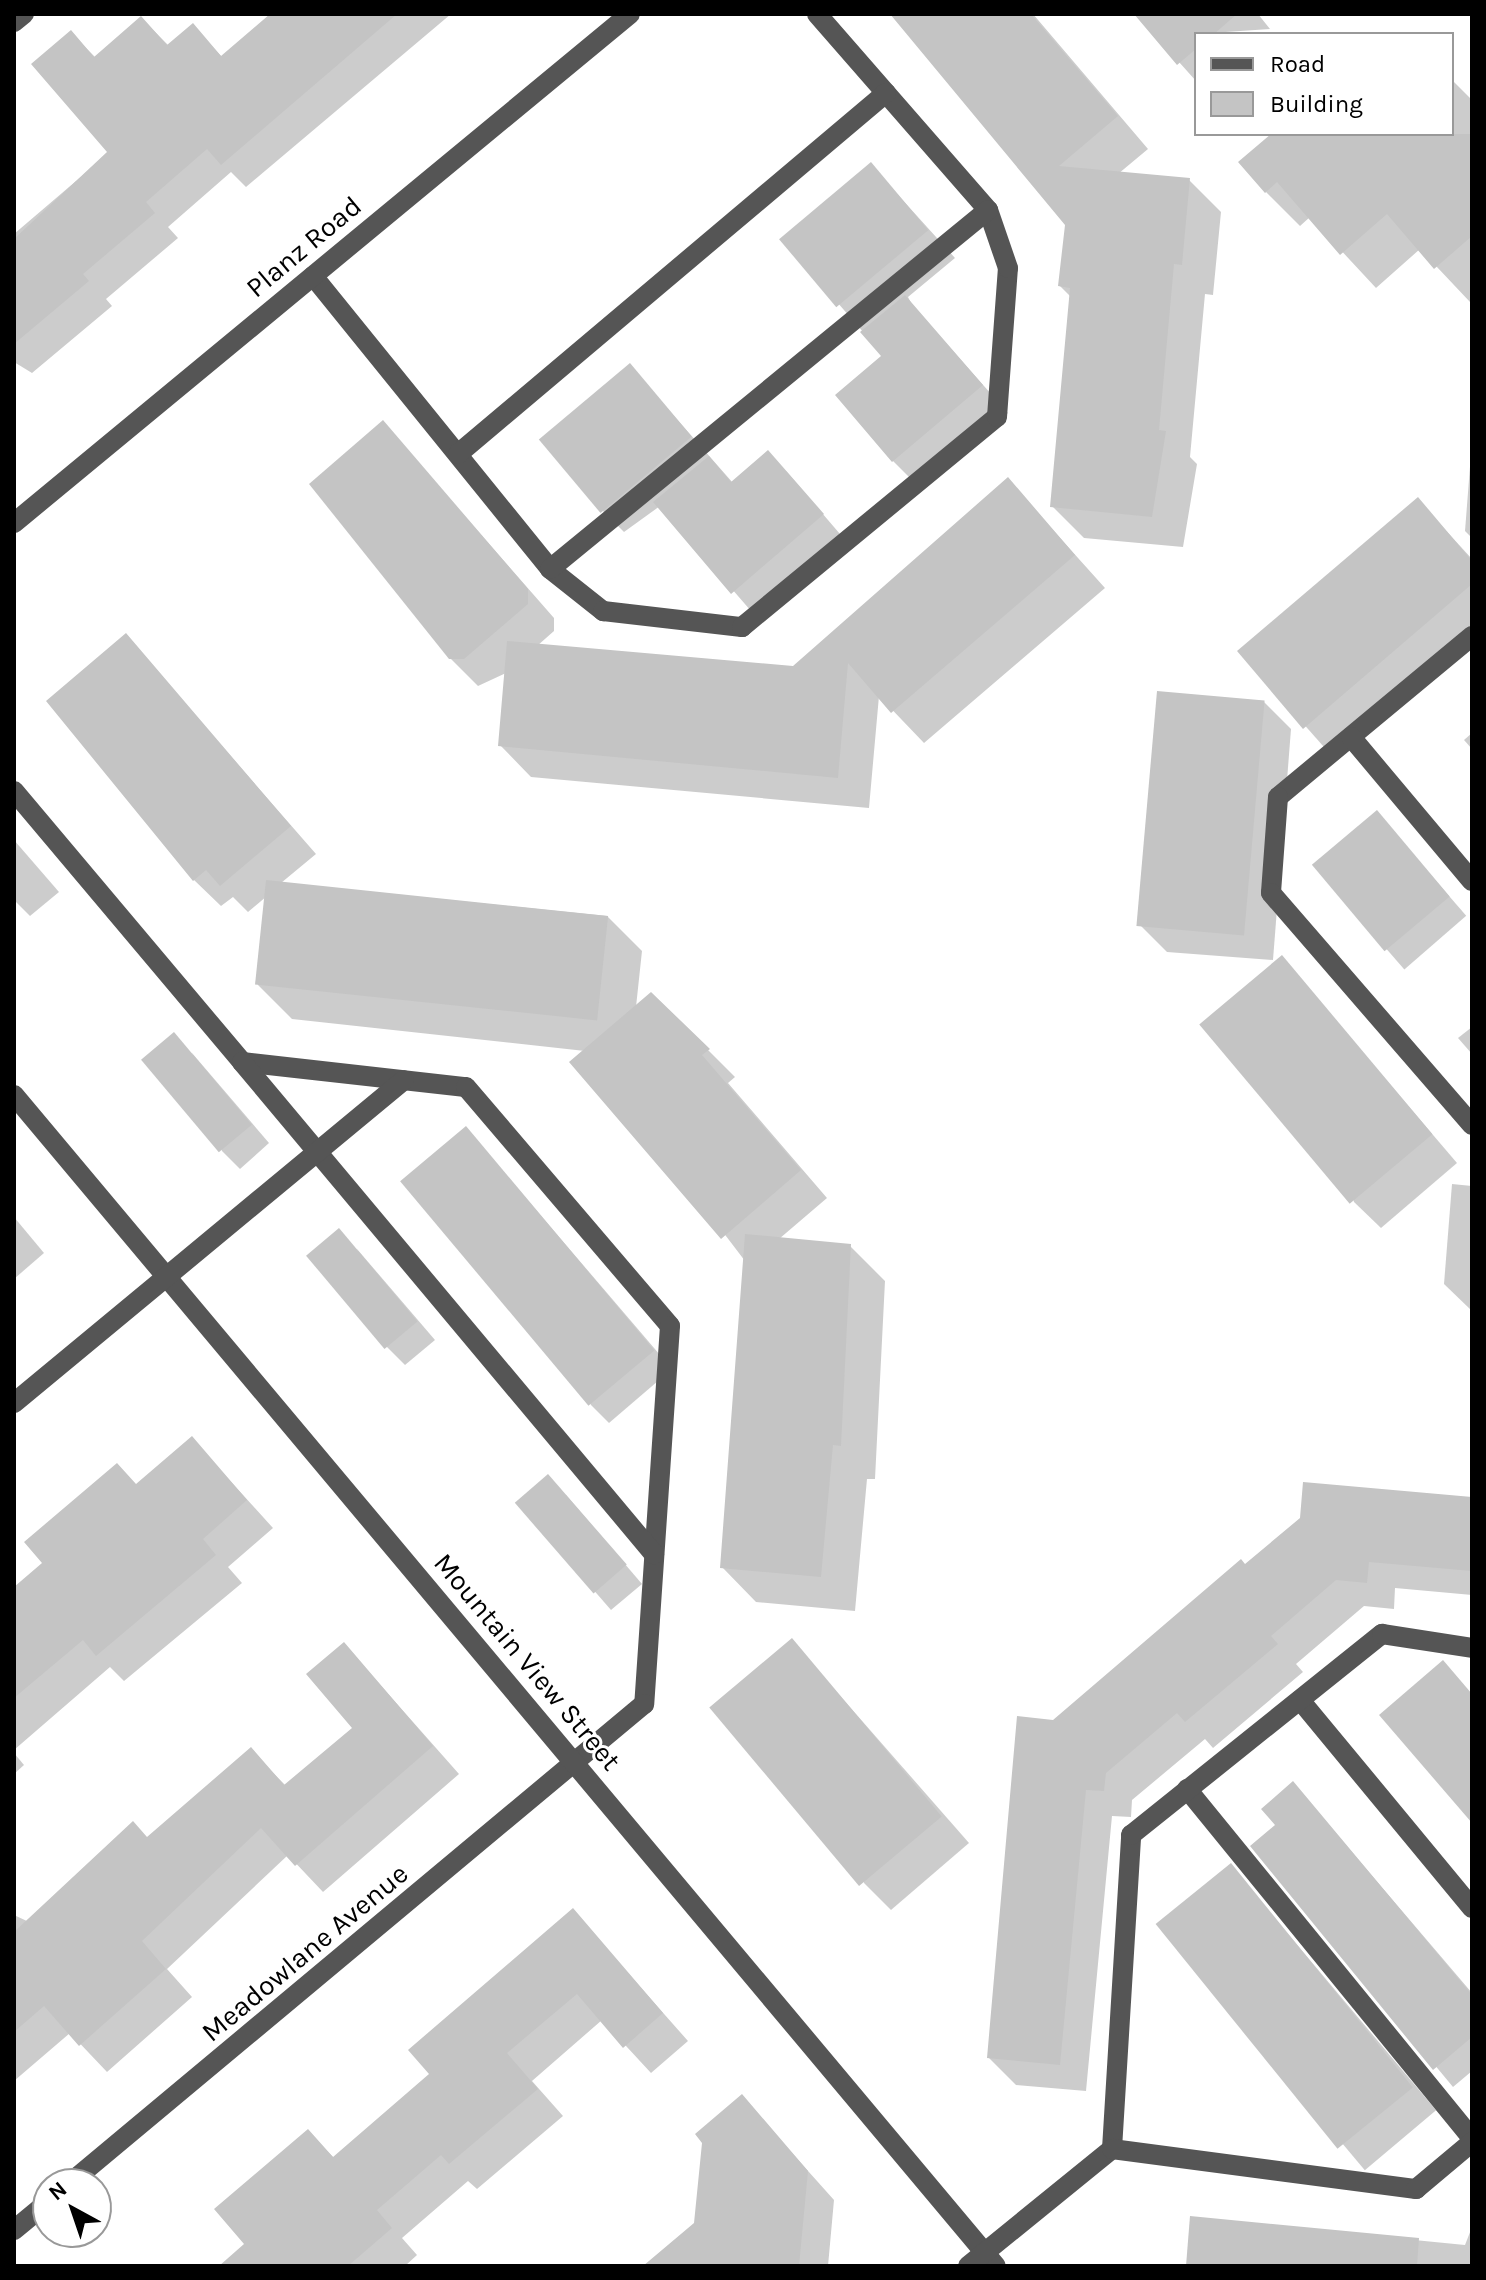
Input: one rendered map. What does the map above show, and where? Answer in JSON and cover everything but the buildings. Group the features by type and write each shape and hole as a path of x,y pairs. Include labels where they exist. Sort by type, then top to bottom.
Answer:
{"street":[{"path":"14,22 24,14"},
{"name":"Planz Road","path":"14,523 630,14"},
{"path":"313,276 550,569 603,611 742,627 997,417 1008,268 988,210 817,14"},
{"path":"458,454 886,93"},
{"path":"550,569 988,210"},
{"path":"1470,640 1278,797 1271,893 1472,1125"},
{"path":"1351,737 1472,881"},
{"path":"14,791 654,1554"},
{"name":"Meadowlane Avenue","path":"88,2168 576,1765 644,1704 670,1326 466,1087 242,1062"},
{"path":"14,1403 404,1080"},
{"name":"Mountain View Street","path":"14,1095 990,2259"},
{"path":"968,2266 990,2259 1112,2149 1131,1835 1382,1634 1472,1648"},
{"path":"1300,1700 1472,1908"},
{"path":"1112,2149 1416,2189 1472,2140 1187,1789"},
{"path":"14,2230 32,2215"}]}
